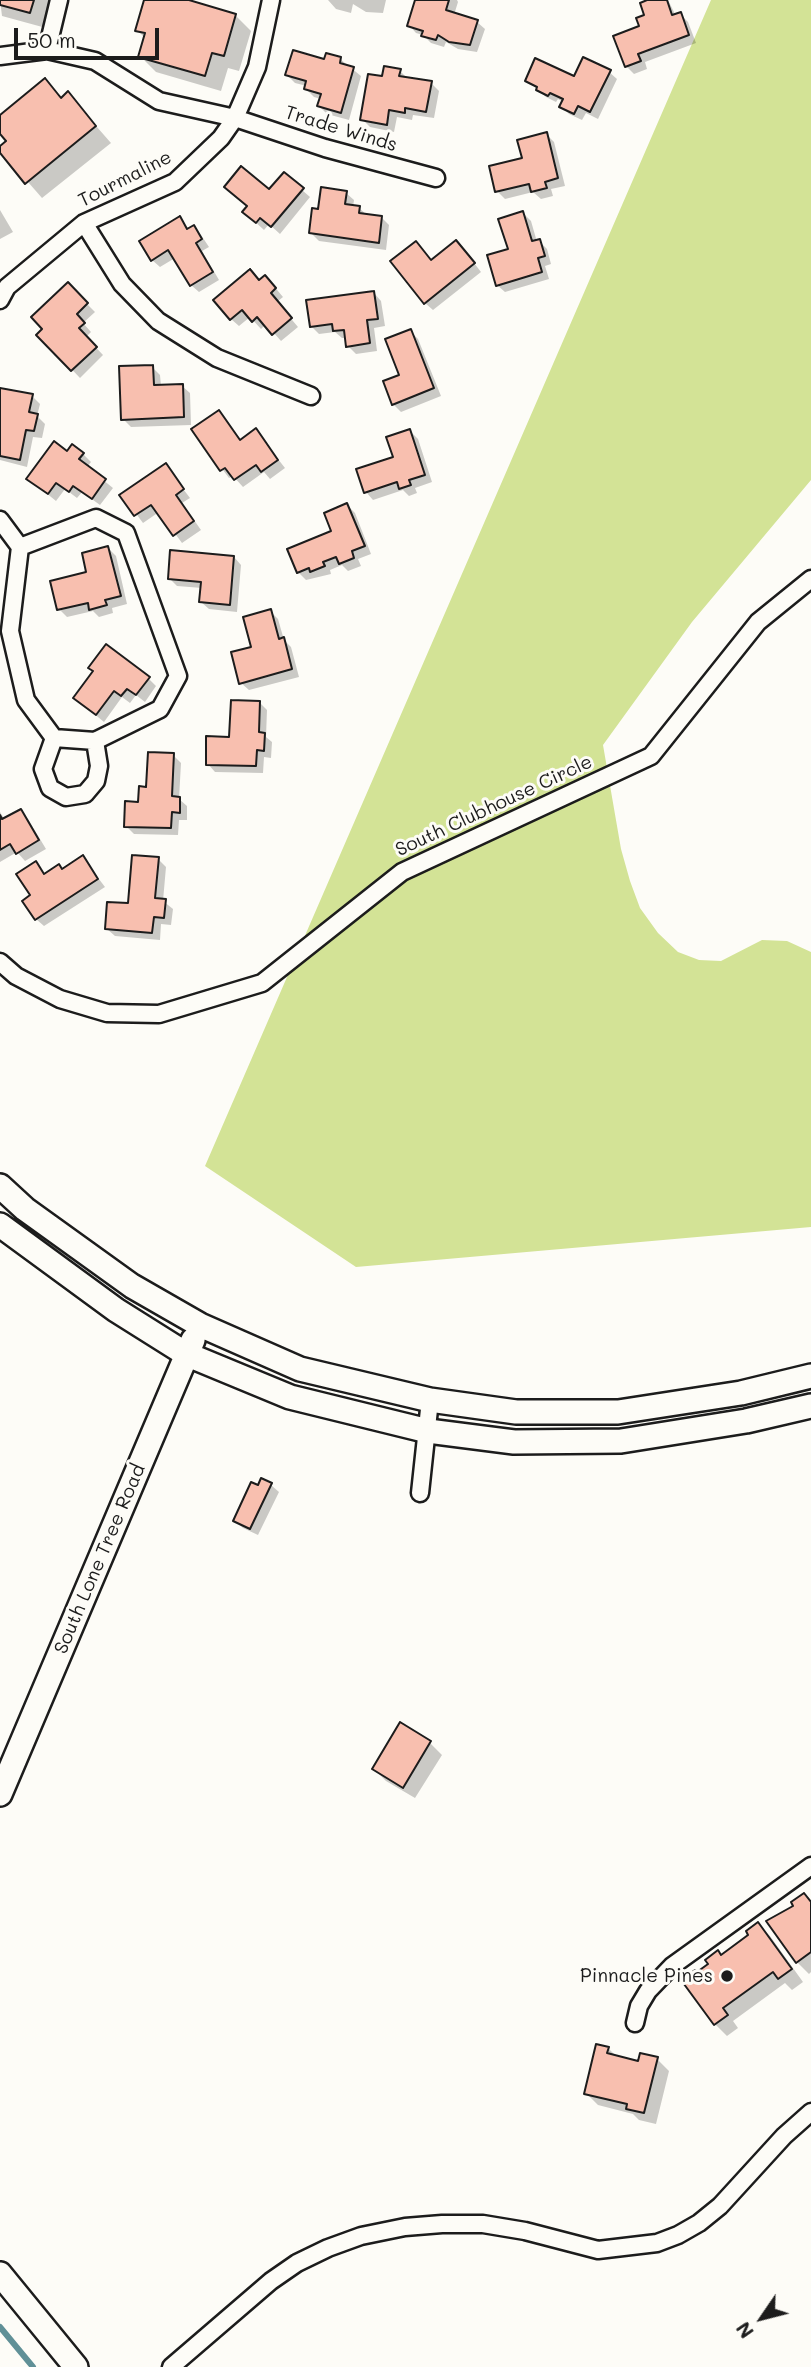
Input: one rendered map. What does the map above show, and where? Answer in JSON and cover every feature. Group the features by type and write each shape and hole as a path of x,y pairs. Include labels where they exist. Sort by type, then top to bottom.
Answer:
{"main road":[{"path":"0,1186 25,1209 132,1286 200,1325 300,1369 430,1400 516,1412 618,1412 741,1393 811,1376"},
{"path":"0,1225 116,1310 186,1354 290,1397 428,1431 514,1442 621,1441 746,1421 811,1406"},
{"name":"South Lone Tree Road","path":"0,1794 200,1325"},
{"path":"0,2274 76,2367"}],"street":[{"path":"0,56 47,50 60,0"},
{"name":"Tourmaline","path":"0,300 7,287 84,223 175,182 208,153 235,118 257,67 271,0"},
{"name":"Trade Winds","path":"47,50 95,61 159,101 235,118 325,148 436,178"},
{"path":"84,223 122,284 158,321 217,358 311,396"},
{"path":"20,547 96,518 126,533 178,676 160,709 95,741 54,738"},
{"path":"0,520 20,547 10,631 26,699 54,738"},
{"name":"South Clubhouse Circle","path":"0,962 16,976 60,999 107,1013 159,1014 262,983 401,872 650,755 758,622 811,579"},
{"path":"54,738 43,769 50,788 66,797 85,794 96,781 99,766 95,741"},
{"path":"419,1493 430,1400"},
{"path":"635,2023 639,2006 648,1991 672,1966 811,1866"},
{"path":"171,2367 289,2269 328,2248 361,2236 405,2227 483,2224 526,2231 598,2250 657,2243 678,2235 720,2206 784,2136 811,2112"}],"green space":[{"path":"711,0 811,0 811,480 692,622 603,745 621,849 630,881 640,908 658,933 678,952 699,960 721,961 762,940 787,941 811,952 811,1227 356,1267 205,1166"}],"building":[{"path":"0,0 34,0 30,13 0,5"},
{"path":"144,0 189,0 236,14 224,56 212,53 205,76 138,57 145,33 135,31"},
{"path":"415,0 449,0 446,10 478,20 470,45 449,42 438,35 436,40 421,36 423,31 407,26"},
{"path":"647,0 667,0 672,15 681,12 689,35 638,54 641,61 625,67 613,36 639,26 636,18 644,15 640,3"},
{"path":"293,50 324,59 326,53 341,57 340,63 354,67 341,113 317,106 321,94 304,89 306,81 285,75"},
{"path":"583,57 611,70 590,112 578,106 574,114 559,107 563,99 550,93 548,96 525,81 535,58 574,76"},
{"path":"384,66 401,69 399,76 432,81 426,112 405,108 405,113 389,110 387,125 360,120 368,74 382,76"},
{"path":"45,78 61,98 68,91 96,126 25,184 0,153 0,146 6,141 0,134 0,115"},
{"path":"547,132 558,178 545,182 547,188 531,192 529,184 495,192 489,166 522,158 517,140"},
{"path":"241,166 269,189 284,172 304,188 271,227 260,218 256,223 242,212 247,206 224,187"},
{"path":"321,187 347,191 345,204 360,206 359,213 382,216 379,243 309,233 312,208 318,209"},
{"path":"523,211 532,241 540,239 545,256 538,258 542,272 496,286 487,255 508,249 498,219"},
{"path":"180,216 187,229 194,225 202,239 196,243 213,272 190,286 168,250 151,261 139,241"},
{"path":"456,240 475,263 424,304 390,261 416,241 431,260"},
{"path":"250,269 259,280 265,275 276,288 271,293 292,318 272,335 257,317 252,322 242,310 230,320 213,300"},
{"path":"68,282 88,303 77,314 85,323 79,328 97,347 71,371 36,335 42,329 31,317"},
{"path":"374,291 378,319 367,320 370,343 346,347 344,330 333,331 332,324 310,327 306,300"},
{"path":"411,329 434,388 392,405 383,381 399,375 385,339"},
{"path":"153,365 154,385 183,384 184,417 121,420 119,366"},
{"path":"0,388 33,394 29,412 38,414 34,431 26,430 20,460 0,456"},
{"path":"219,410 240,440 256,428 278,460 261,472 256,465 234,480 225,468 220,471 191,429"},
{"path":"410,429 425,475 409,480 411,485 399,489 397,482 364,493 356,469 393,457 386,437"},
{"path":"54,441 67,451 72,444 84,453 79,459 106,479 92,499 73,486 69,492 56,483 48,494 26,479"},
{"path":"166,463 184,489 176,495 194,521 173,536 151,505 134,516 119,495"},
{"path":"347,503 365,546 352,551 354,558 339,564 336,557 323,562 325,566 310,572 309,568 297,573 287,549 331,531 324,513"},
{"path":"108,546 121,596 105,600 107,605 89,610 88,603 57,610 50,581 86,572 82,553"},
{"path":"170,550 234,556 230,605 199,602 201,582 168,579"},
{"path":"271,609 279,639 284,637 292,669 239,684 231,652 251,647 243,617"},
{"path":"106,644 150,677 136,695 127,689 121,696 114,691 96,715 73,698 93,671 88,668"},
{"path":"231,700 260,701 259,732 265,733 264,751 257,750 256,766 206,765 206,736 229,737"},
{"path":"148,752 174,753 172,796 180,797 180,813 172,812 171,828 124,827 125,801 138,802 139,786 146,787"},
{"path":"21,809 39,840 16,854 10,844 0,850 0,815 2,819"},
{"path":"83,855 98,879 35,920 22,901 30,895 16,874 36,861 44,874 59,864 62,869"},
{"path":"132,855 159,857 155,898 166,899 164,918 154,917 152,933 105,929 107,902 128,903"},
{"path":"261,1478 272,1483 250,1529 233,1521 251,1482 258,1485"},
{"path":"400,1722 431,1741 403,1788 372,1769"},
{"path":"804,1893 811,1902 811,1952 796,1963 766,1921 793,1906 791,1902"},
{"name":"Pinnacle Pines","path":"758,1922 792,1969 778,1979 773,1972 723,2008 728,2015 714,2025 681,1980 708,1964 705,1960 718,1950 721,1955 748,1935 746,1931"},
{"name":"Pinnacle Pines","path":"596,2044 609,2047 607,2053 638,2061 640,2053 658,2057 644,2113 626,2109 627,2104 584,2094"}],"waterway":[{"path":"0,2327 33,2367"}],"place":[{"name":"Pinnacle Pines","path":"727,1976"}]}
